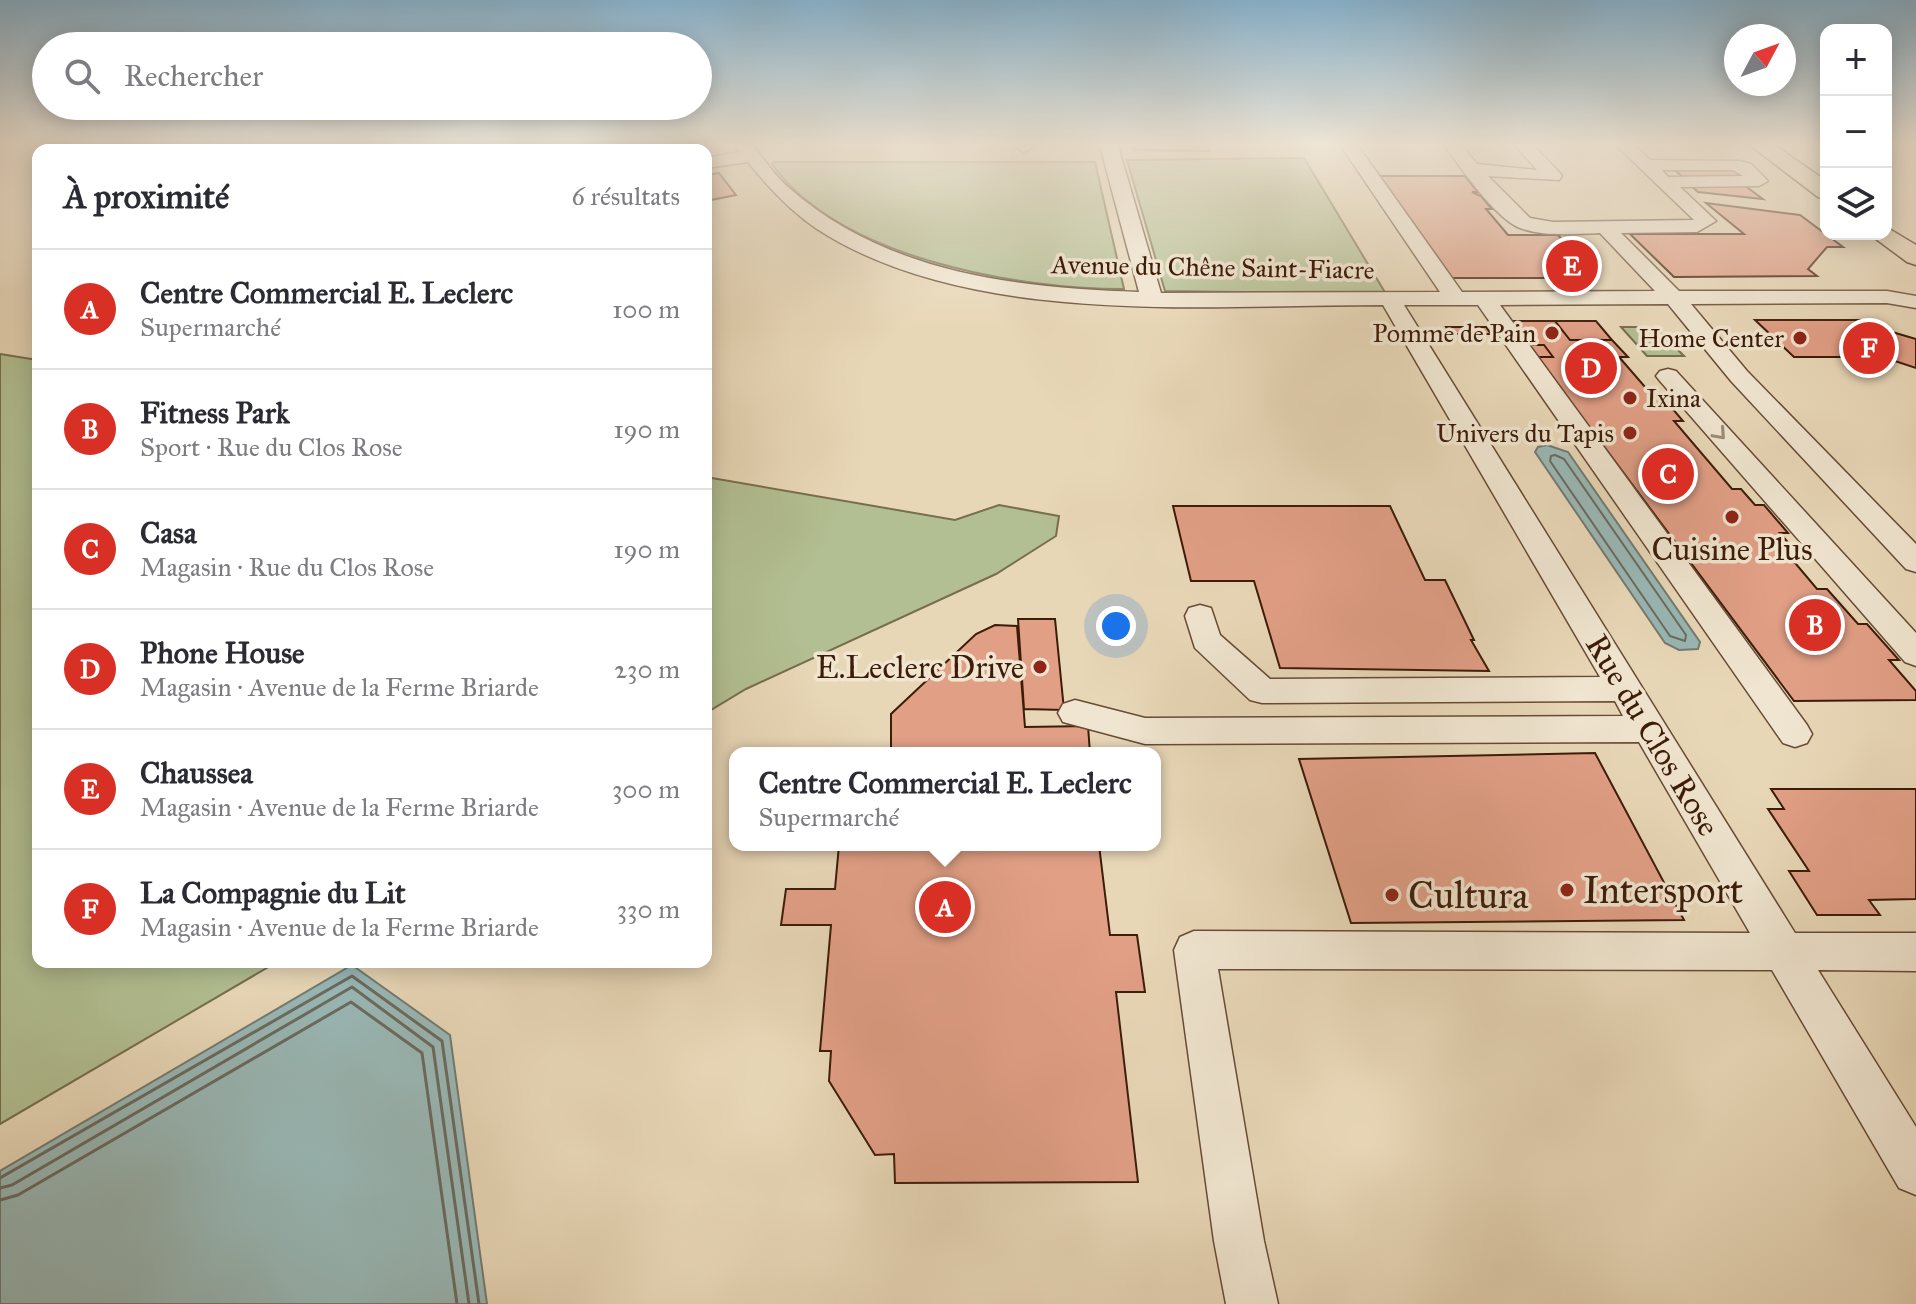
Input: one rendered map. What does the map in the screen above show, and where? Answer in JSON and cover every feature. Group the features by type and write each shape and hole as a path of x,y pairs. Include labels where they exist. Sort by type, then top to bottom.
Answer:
{"main road":[{"path":"1892,216 1916,233"},
{"path":"1892,239 1916,257"}],"street":[{"name":"Avenue du Chêne Saint-Fiacre","path":"796,207 861,247 891,259 1017,289 1083,297 1887,297"},
{"path":"1126,207 1152,299"},
{"path":"1392,207 1456,299"},
{"path":"1505,207 1524,223 1553,228 1697,226 1706,221 1691,207"},
{"path":"1609,226 1609,232 1674,298 1739,376 1916,562"},
{"path":"1887,297 1916,289"},
{"path":"1887,297 1916,302"},
{"name":"Rue du Clos Rose","path":"1390,299 1916,1171"},
{"path":"1485,299 1795,734"},
{"path":"1668,376 1916,654"},
{"path":"1200,616 1206,640 1262,691 1625,689"},
{"path":"1075,713 1145,731 1649,729"},
{"path":"1252,1304 1239,1241 1194,950 1916,952"}],"green space":[{"path":"817,207 1105,207 1124,289 1033,283 983,274 933,262 884,245 840,223"},
{"path":"1141,207 1333,207 1386,294 1165,291"},
{"path":"1621,327 1655,327 1684,356 1647,356"},
{"path":"0,354 32,359 32,968 267,968 0,1124"},
{"path":"712,478 955,520 999,505 1059,516 1056,536 996,574 746,689 712,709"}],"water":[{"path":"1547,445 1568,452 1700,642 1698,649 1679,650 1665,643 1535,452 1538,447"},
{"path":"347,968 356,968 450,1035 487,1304 0,1304 0,1171"}],"building":[{"path":"1402,207 1490,207 1492,209 1486,209 1508,235 1558,235 1597,278 1452,278"},
{"path":"1711,207 1736,207 1800,215 1820,230 1820,240 1834,240 1843,247 1827,247 1808,269 1817,276 1674,277 1630,234 1744,234"},
{"path":"1755,320 1871,320 1882,329 1916,339 1916,368 1883,357 1794,357"},
{"path":"1510,321 1555,321 1570,340 1612,340 1628,357 1619,357 1645,387 1654,387 1683,421 1674,421 1732,489 1741,489 1755,505 1764,505 1788,533 1780,533 1795,551 1785,551 1817,589 1827,589 1858,624 1867,624 1899,660 1889,660 1916,691 1916,700 1794,701 1537,357 1553,357 1544,345 1528,345"},
{"path":"1555,321 1596,321 1612,340 1570,340"},
{"path":"1446,327 1486,327 1491,334 1450,334"},
{"path":"1528,345 1544,345 1553,357 1537,357"},
{"path":"1173,506 1390,506 1425,580 1445,580 1474,640 1471,640 1489,671 1280,668 1254,581 1191,581"},
{"name":"E.Leclerc Drive","path":"1018,619 1055,619 1064,710 1024,709"},
{"path":"995,625 1017,626 1025,727 1088,726 1090,747 891,747 891,714 976,634"},
{"path":"1595,753 1684,920 1351,923 1299,759"},
{"path":"1771,789 1916,789 1916,899 1869,900 1880,915 1817,915 1789,871 1809,871 1768,809 1784,809"},
{"path":"838,851 1100,851 1110,935 1137,935 1145,992 1116,992 1138,1182 895,1183 894,1154 875,1155 829,1081 831,1051 820,1051 831,925 781,925 786,889 835,889"}],"place":[{"name":"Chaussea","path":"1572,266"},
{"name":"Pomme de Pain","path":"1552,333"},
{"name":"Home Center","path":"1800,338"},
{"name":"La Compagnie du Lit","path":"1869,348"},
{"name":"Phone House","path":"1591,368"},
{"name":"Ixina","path":"1630,398"},
{"name":"Univers du Tapis","path":"1630,433"},
{"name":"Casa","path":"1668,474"},
{"name":"Cuisine Plus","path":"1732,517"},
{"name":"Fitness Park","path":"1815,625"},
{"name":"E.Leclerc Drive","path":"1040,667"},
{"name":"Intersport","path":"1567,890"},
{"name":"Cultura","path":"1392,895"},
{"name":"Centre Commercial E. Leclerc","path":"945,907"}]}
